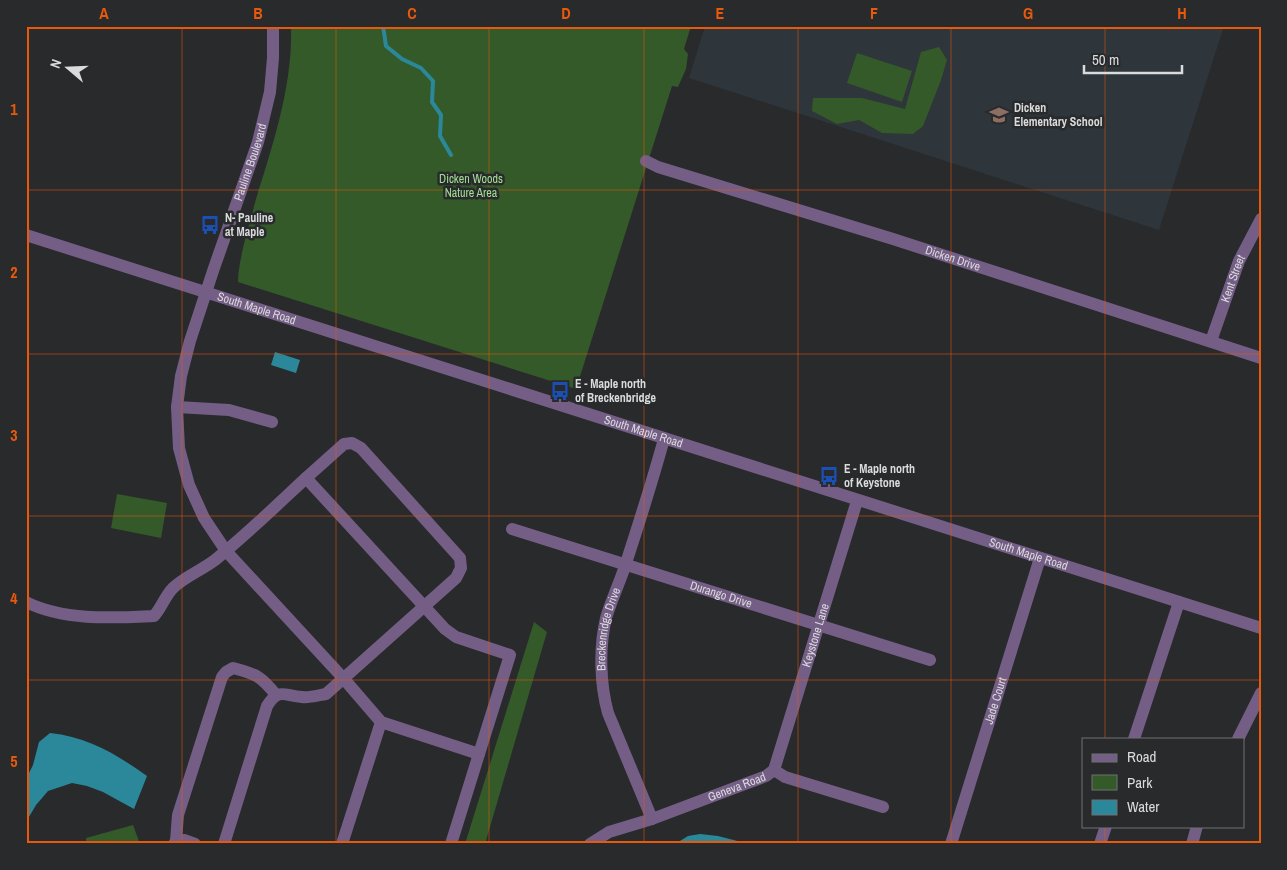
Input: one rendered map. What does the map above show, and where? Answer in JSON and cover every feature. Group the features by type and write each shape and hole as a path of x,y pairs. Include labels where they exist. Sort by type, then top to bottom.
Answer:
{"street":[{"name":"Pauline Boulevard","path":"274,26 270,92 258,142 207,292 181,376 177,407 179,448 189,486 204,518 226,551 381,722"},
{"name":"Dicken Drive","path":"646,161 1261,358"},
{"name":"Kent Street","path":"1211,341 1239,260 1261,219"},
{"name":"South Maple Road","path":"26,235 1261,628"},
{"path":"177,407 229,410 272,422"},
{"name":"Breckenridge Drive","path":"652,819 604,699 602,676 603,637 606,617 626,564 664,439"},
{"path":"26,602 42,610 66,614 108,617 154,616 161,608 166,596 175,586 204,569 344,444 352,442 361,448 460,558 461,568 456,578 326,694 303,698 283,693 276,695 267,706 224,844"},
{"path":"306,478 444,629 456,637 510,655 451,844"},
{"name":"Keystone Lane","path":"774,770 857,501"},
{"name":"Durango Drive","path":"512,528 930,660"},
{"name":"Jade Court","path":"951,844 1040,558"},
{"path":"1134,738 1178,602"},
{"path":"195,844 184,840 175,842 178,815 222,677 233,668 256,675 263,679 276,695"},
{"path":"1238,738 1261,693"},
{"path":"342,844 381,722 479,754"},
{"name":"Geneva Road","path":"590,844 609,832 652,819 766,776 774,770 785,777 883,807"},
{"path":"1100,844 1105,828"},
{"path":"1192,844 1196,828"}],"shaded area":[{"name":"Dicken Elementary School","path":"705,26 1224,26 1159,230 689,78"}],"green space":[{"name":"Dicken Woods Nature Area","path":"291,26 691,26 684,49 688,54 686,69 678,87 672,86 576,389 238,282 245,241 281,114 289,70"},
{"path":"939,47 947,60 923,126 913,134 882,133 859,120 837,124 812,111 813,98 862,98 905,109 921,52"},
{"path":"857,53 912,71 902,102 847,83"},
{"path":"117,494 167,503 161,538 111,528"},
{"path":"534,622 547,632 485,844 465,844"},
{"path":"133,825 140,844 86,844 86,838"}],"water":[{"path":"275,352 300,360 296,373 271,365"},
{"path":"50,733 77,738 101,748 147,776 134,809 103,792 72,783 48,791 36,805 26,822 26,779 33,765 39,742"},
{"path":"700,834 718,836 749,844 675,844 688,836"}],"waterway":[{"path":"383,26 386,46 402,59 421,68 433,81 432,102 441,115 440,136 451,155"}],"place":[{"name":"Dicken Elementary School","path":"999,115"},
{"name":"N- Pauline at Maple","path":"210,225"},
{"name":"E - Maple north of Breckenbridge","path":"560,391"},
{"name":"E - Maple north of Keystone","path":"829,476"}]}
